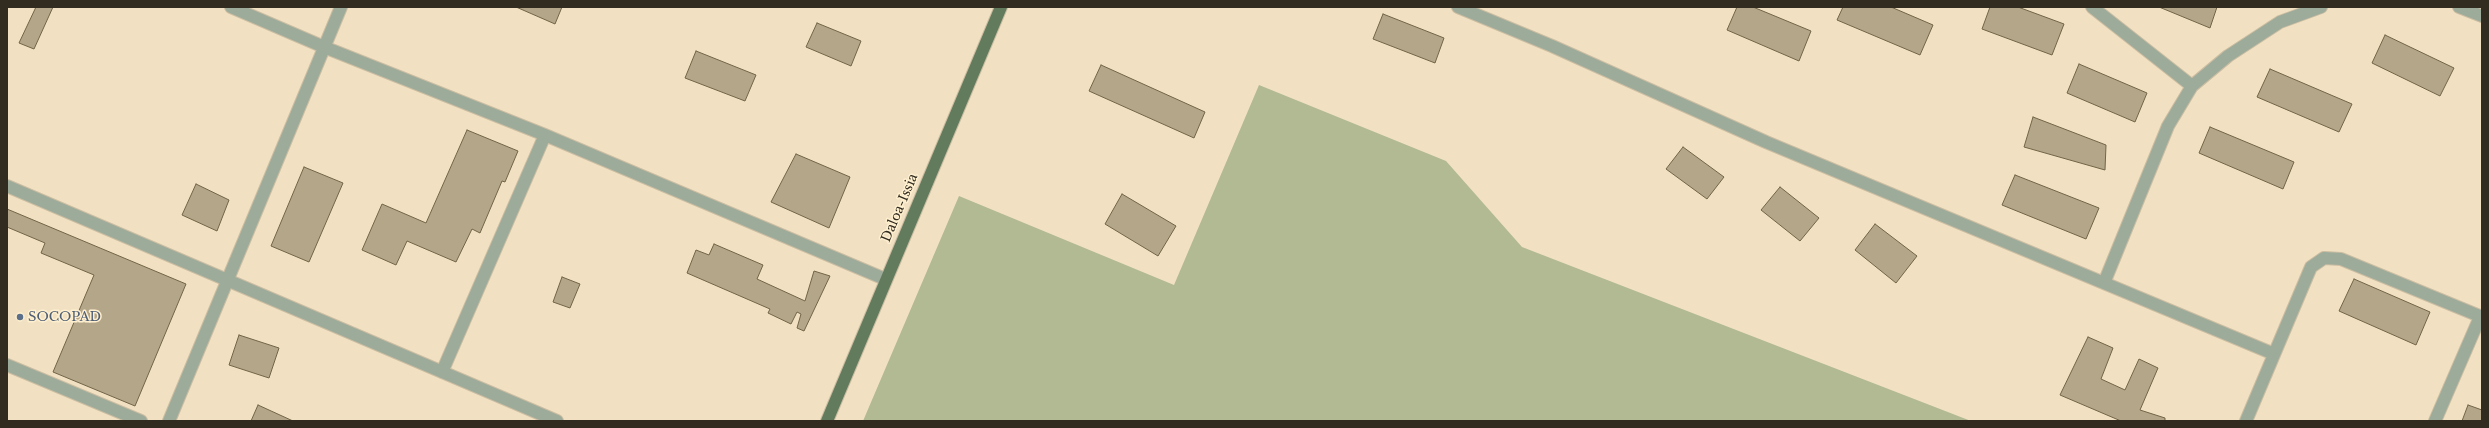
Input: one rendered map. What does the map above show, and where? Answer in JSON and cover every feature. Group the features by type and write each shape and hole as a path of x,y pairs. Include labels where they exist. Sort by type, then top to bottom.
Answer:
{"main road":[{"name":"Daloa-Issia","path":"827,421 885,279 1001,7"}],"street":[{"path":"231,7 324,47 545,135 885,279"},
{"path":"169,421 341,7"},
{"path":"1458,7 1552,46 1766,142 2274,354"},
{"path":"2092,7 2192,86"},
{"path":"2104,283 2168,126 2192,86 2228,56 2280,22 2321,7"},
{"path":"2459,7 2482,16"},
{"path":"442,372 545,135"},
{"path":"7,186 557,421"},
{"path":"2246,421 2311,267 2324,258 2341,259 2481,317 2434,421"},
{"path":"7,365 141,421"}],"green space":[{"path":"1259,85 1446,161 1522,247 1971,421 863,421 959,196 1174,285"}],"building":[{"path":"36,7 53,7 34,49 19,43"},
{"path":"516,7 562,7 555,24"},
{"path":"1737,7 1753,7 1811,31 1799,61 1727,30"},
{"path":"1843,7 1891,7 1933,25 1920,55 1837,20"},
{"path":"1990,7 2018,7 2064,24 2052,55 1982,29"},
{"path":"2159,7 2217,7 2210,28"},
{"path":"1383,14 1444,38 1435,63 1373,39"},
{"path":"817,23 861,41 851,66 806,47"},
{"path":"2385,35 2454,68 2440,96 2372,63"},
{"path":"696,51 756,75 745,101 685,78"},
{"path":"2079,64 2147,93 2135,122 2067,93"},
{"path":"1101,65 1205,112 1194,138 1089,91"},
{"path":"2270,69 2352,104 2339,132 2257,97"},
{"path":"2033,117 2106,145 2105,170 2024,147"},
{"path":"2210,127 2294,162 2283,189 2199,153"},
{"path":"467,130 518,151 505,182 502,181 480,233 472,229 456,262 407,241 396,265 362,250 382,204 426,223"},
{"path":"1683,147 1724,177 1707,199 1666,169"},
{"path":"796,154 850,177 829,228 771,202"},
{"path":"304,167 343,183 309,262 271,246"},
{"path":"2015,175 2099,208 2086,239 2002,205"},
{"path":"196,184 229,200 217,231 182,215"},
{"path":"1780,187 1819,218 1800,241 1761,210"},
{"path":"1122,194 1176,226 1158,256 1105,224"},
{"path":"7,209 186,284 135,406 53,372 94,275 41,253 45,243 7,227"},
{"path":"1875,224 1917,256 1896,283 1855,250"},
{"path":"714,244 763,265 757,279 805,301 814,271 830,276 804,331 797,328 801,314 797,312 791,324 768,313 770,309 687,273 696,250 709,255"},
{"path":"562,277 580,284 570,308 553,302"},
{"path":"2354,279 2430,312 2416,345 2339,311"},
{"path":"239,335 279,348 269,378 229,365"},
{"path":"2088,337 2113,348 2101,379 2125,390 2139,359 2158,368 2140,410 2165,418 2165,421 2121,421 2060,395"},
{"path":"258,405 293,421 251,421"},
{"path":"2468,405 2482,410 2482,421 2462,421"}],"place":[{"name":"SOCOPAD","path":"20,317"}]}
